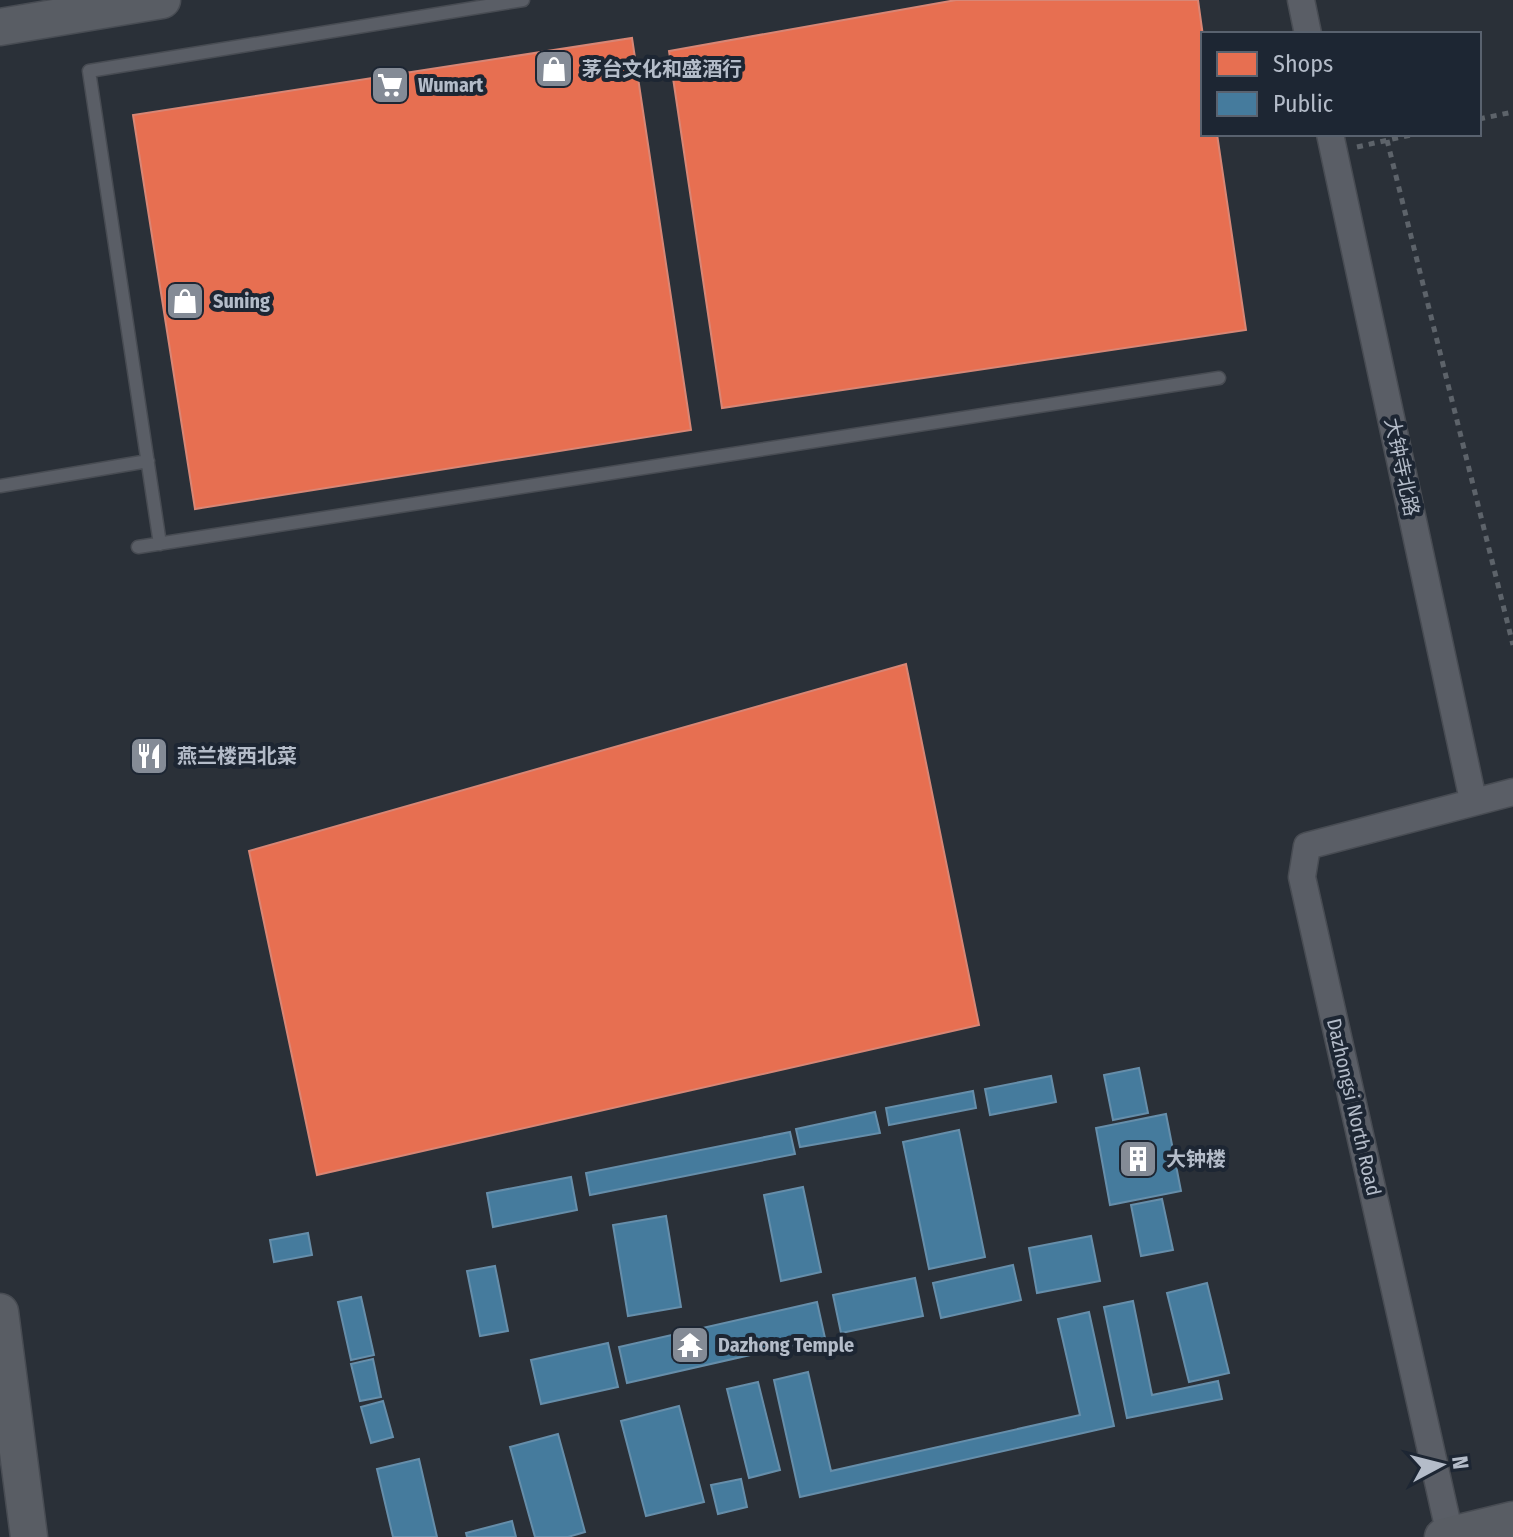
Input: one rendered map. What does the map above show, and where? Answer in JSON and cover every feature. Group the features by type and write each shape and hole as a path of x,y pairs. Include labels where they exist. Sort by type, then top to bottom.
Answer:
{"street":[{"path":"0,27 162,0"},
{"path":"1301,0 1308,32"},
{"name":"大钟寺北路","path":"1330,136 1473,800"},
{"path":"1473,800 1513,792"},
{"name":"Dazhongsi North Road","path":"1447,1536 1302,877 1307,846 1473,800"},
{"path":"0,1312 12,1491 29,1537"},
{"path":"1447,1536 1505,1527"}],"lane":[{"path":"160,544 89,71 523,0"},
{"path":"138,547 1219,378"},
{"path":"0,486 148,461"}],"path":[{"path":"1481,119 1513,112"},
{"path":"1406,136 1387,140 1513,645"}],"building: Shops":[{"path":"956,0 1198,0 1202,32 1201,136 1217,136 1246,330 722,408 669,51"},
{"path":"632,38 691,430 195,509 133,115"},
{"path":"906,664 979,1025 317,1175 249,851"}],"building: Public":[{"path":"1139,1068 1148,1113 1113,1120 1104,1075"},
{"path":"1051,1076 1056,1102 990,1115 985,1089"},
{"path":"973,1091 976,1108 889,1125 886,1108"},
{"path":"875,1112 880,1133 800,1147 796,1129"},
{"name":"大钟楼","path":"1166,1114 1181,1191 1110,1205 1096,1128"},
{"path":"959,1130 985,1257 929,1269 903,1142"},
{"path":"790,1132 795,1154 590,1195 586,1173"},
{"path":"571,1177 577,1210 493,1227 487,1193"},
{"path":"803,1187 821,1272 781,1281 764,1195"},
{"path":"1162,1199 1173,1250 1141,1256 1131,1205"},
{"path":"666,1216 681,1307 628,1316 613,1225"},
{"path":"308,1233 312,1255 274,1262 270,1240"},
{"path":"1091,1236 1100,1281 1037,1293 1029,1248"},
{"path":"1013,1265 1021,1300 941,1318 933,1283"},
{"path":"495,1266 508,1331 480,1336 467,1271"},
{"path":"915,1278 923,1316 841,1333 833,1295"},
{"path":"1207,1283 1229,1373 1189,1382 1167,1293"},
{"path":"361,1297 374,1355 351,1360 338,1302"},
{"path":"1133,1301 1152,1395 1218,1381 1222,1399 1127,1418 1104,1307"},
{"path":"817,1302 825,1338 627,1383 619,1347"},
{"path":"1089,1312 1114,1426 800,1497 774,1380 808,1372 831,1471 1080,1415 1058,1319"},
{"path":"608,1343 618,1387 541,1404 531,1360"},
{"path":"373,1359 381,1397 360,1401 351,1364"},
{"path":"758,1382 780,1470 749,1478 727,1389"},
{"path":"383,1401 393,1437 371,1443 361,1407"},
{"path":"679,1406 704,1502 646,1516 621,1421"},
{"path":"558,1434 585,1532 568,1537 535,1537 510,1447"},
{"path":"419,1459 437,1537 393,1537 377,1469"},
{"path":"741,1479 747,1507 718,1514 711,1485"},
{"path":"512,1521 516,1537 467,1537 466,1533"}],"place":[{"name":"茅台文化和盛酒行","path":"554,69"},
{"name":"Wumart","path":"390,85"},
{"name":"Suning","path":"185,301"},
{"name":"燕兰楼西北菜","path":"149,756"},
{"name":"大钟楼","path":"1138,1159"},
{"name":"Dazhong Temple","path":"690,1345"}]}
